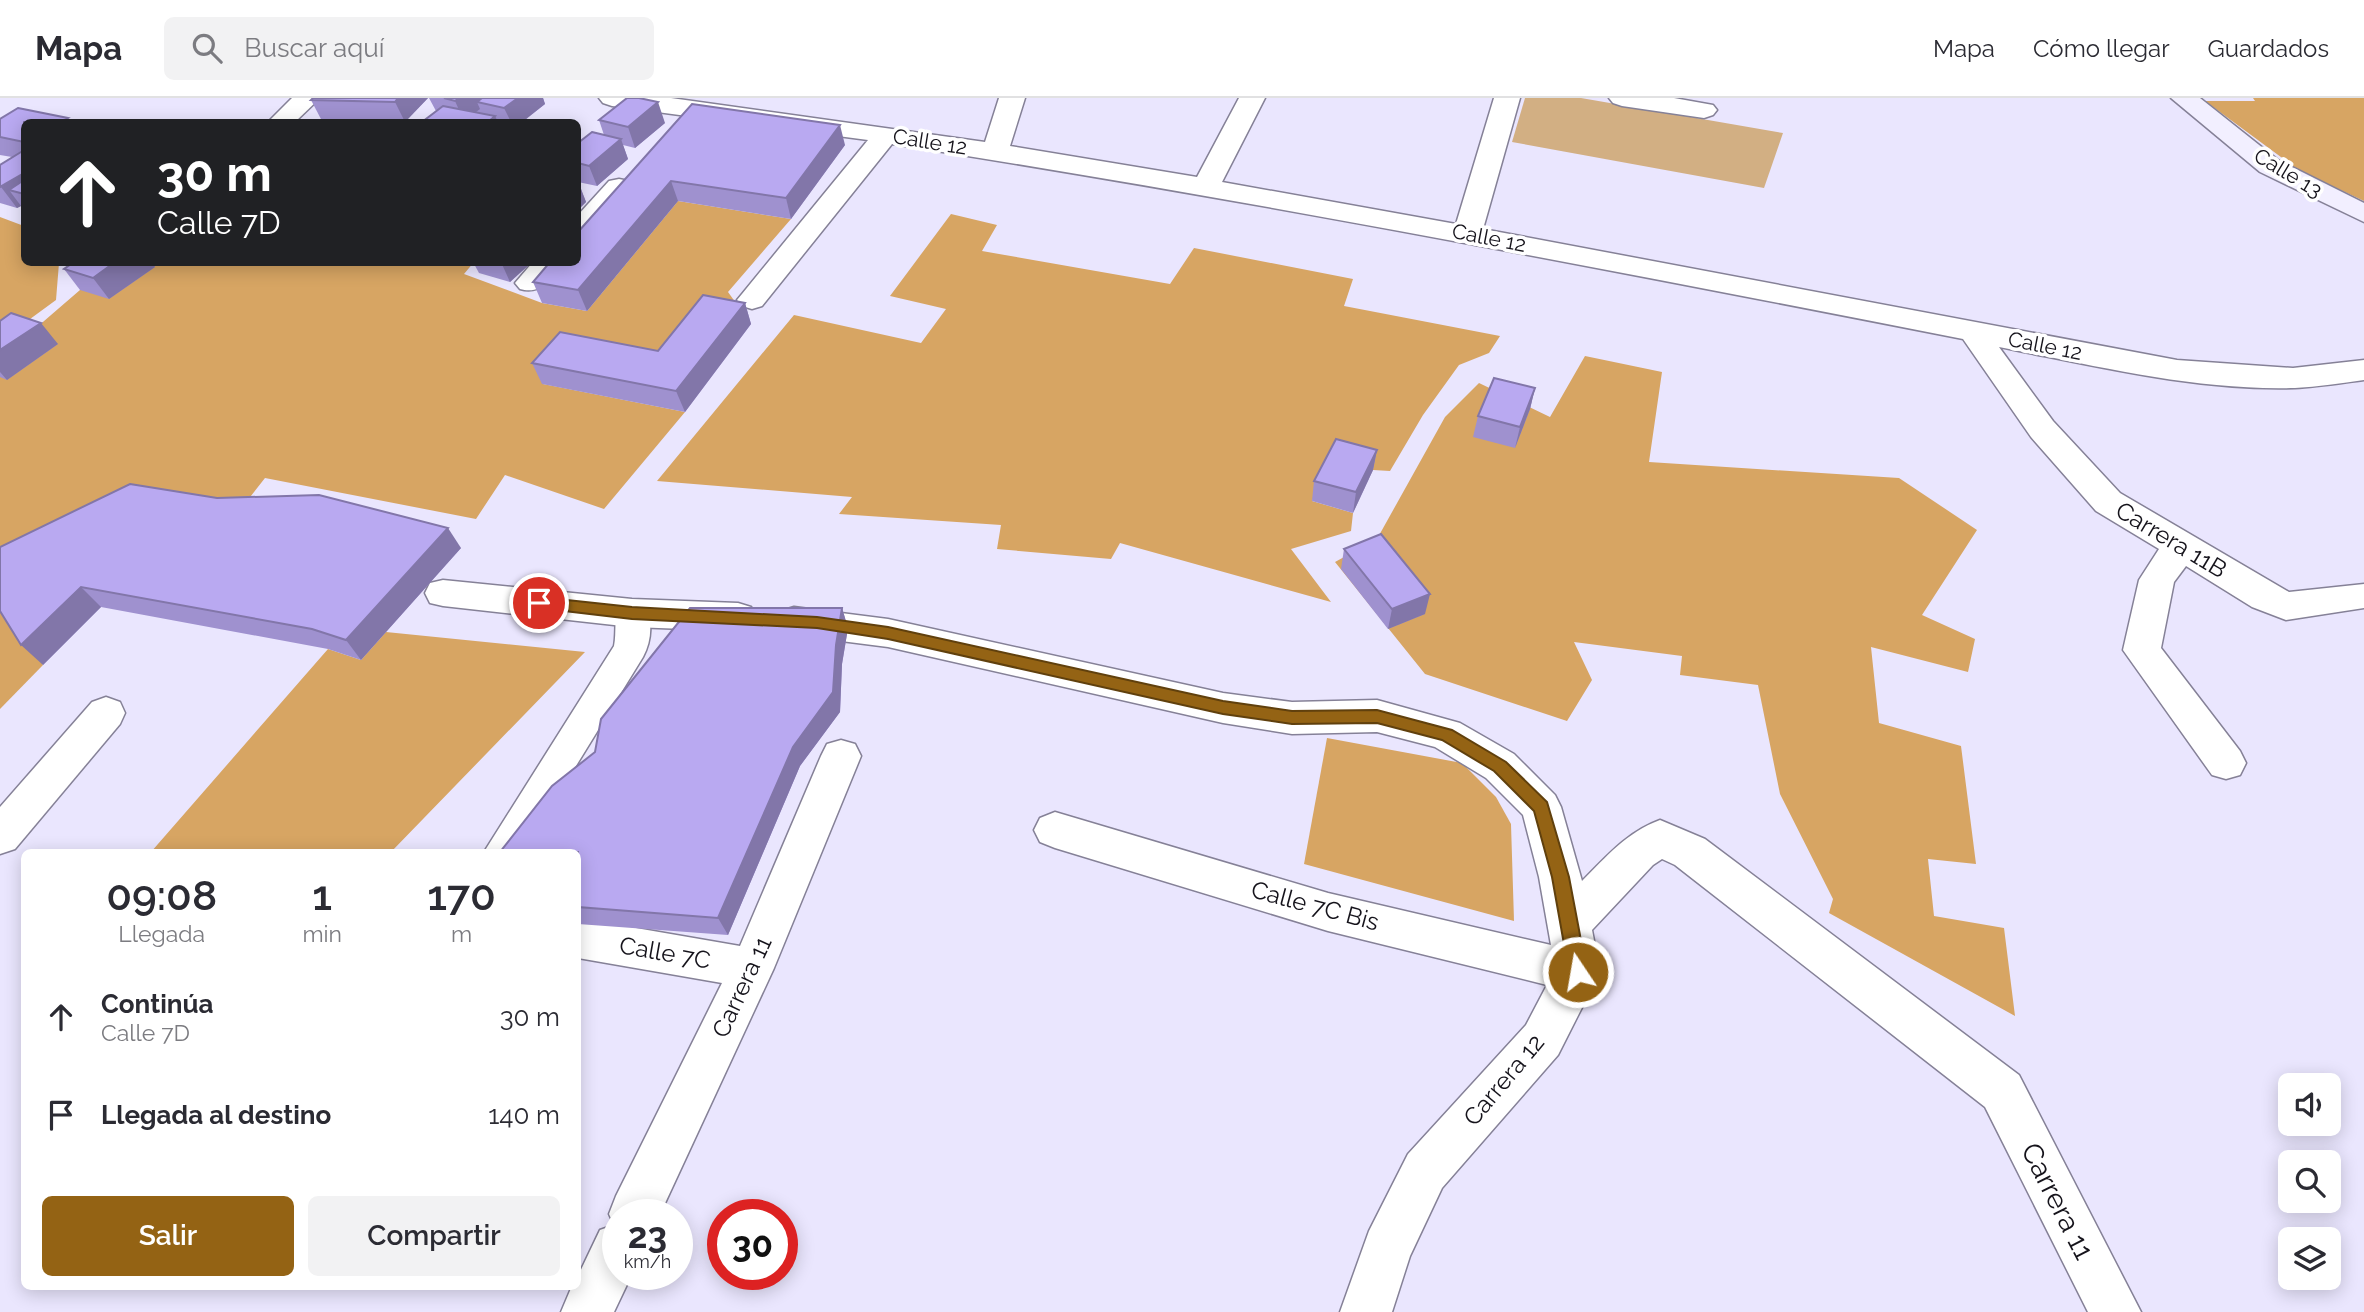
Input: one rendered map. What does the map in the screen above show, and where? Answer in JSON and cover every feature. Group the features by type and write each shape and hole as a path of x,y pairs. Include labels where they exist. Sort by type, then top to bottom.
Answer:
{"main road":[{"name":"Calle 13","path":"2184,98 2269,166 2364,215"}],"street":[{"path":"284,119 307,98"},
{"name":"Calle 12","path":"612,98 684,117 885,136 1205,188 1467,234 2104,357 2217,373 2294,378 2364,370"},
{"path":"995,152 1012,98"},
{"path":"1205,188 1252,98"},
{"path":"1467,234 1507,98"},
{"path":"1622,98 1704,110"},
{"path":"752,300 885,136"},
{"path":"581,228 639,165"},
{"name":"Carrera 11B","path":"1973,332 2042,429 2108,502 2265,597 2286,606 2360,596"},
{"path":"2181,545 2157,580 2142,650 2227,763"},
{"path":"443,593 632,613 817,622 888,633 1223,708 1292,718 1377,716 1446,734 1500,766 1541,807 1560,877 1578,972"},
{"path":"505,849 631,648 634,631 632,613"},
{"path":"0,836 106,713"},
{"name":"Carrera 11","path":"641,1199 752,968 841,756"},
{"name":"Calle 7C Bis","path":"1055,831 1328,912 1578,972"},
{"name":"Carrera 11","path":"1568,925 1638,852 1660,838 1690,852 2002,1091 2115,1312"},
{"name":"Calle 7C","path":"581,939 752,968"},
{"name":"Carrera 12","path":"1366,1312 1387,1249 1425,1171 1542,1040 1578,972"},
{"path":"587,1312 602,1281"}],"shaded area":[{"path":"1525,98 1581,98 1783,133 1764,188 1512,142"},
{"path":"2253,98 2364,98 2364,201 2300,171 2205,101 2255,101"},
{"path":"678,201 791,219 728,292 751,324 710,316 666,372 543,384 685,412 604,509 505,475 476,519 265,478 233,519 0,577 0,377 29,334 80,290 134,266 471,266 464,274 542,303 587,311"},
{"path":"951,214 997,225 982,251 1170,284 1194,248 1353,279 1344,306 1500,336 1489,353 1459,365 1423,415 1390,471 1373,470 1333,460 1312,501 1353,513 1351,531 1291,549 1331,602 1120,543 1111,559 997,549 1001,525 839,514 852,497 657,481 794,315 921,343 946,309 890,296"},
{"path":"0,217 21,225 21,266 59,266 56,300 0,341"},
{"path":"1585,356 1662,372 1649,462 1899,478 1977,530 1922,615 1975,639 1968,672 1871,647 1879,723 1961,746 1976,864 1928,859 1934,916 2004,928 2015,1016 1829,913 1833,899 1780,794 1758,685 1680,675 1682,656 1574,642 1592,680 1567,721 1425,674 1335,562 1377,539 1445,417 1479,383 1550,417"},
{"path":"0,596 43,665 0,709"},
{"path":"386,632 585,652 394,849 154,849 328,649 361,660"},
{"path":"1327,738 1462,763 1496,797 1511,824 1514,921 1304,864"}],"building":[{"path":"398,98 395,102 311,100"},
{"path":"482,98 518,98 504,108 477,102"},
{"path":"627,98 658,102 628,127 599,120"},
{"path":"692,104 840,125 786,198 671,181 578,290 533,282 547,266 581,266 581,229"},
{"path":"443,106 495,116 492,119 426,119"},
{"path":"18,108 68,118 21,119 21,141 0,137 0,119"},
{"path":"592,132 621,139 589,166 581,164 581,141"},
{"path":"21,152 21,175 0,187 0,165"},
{"path":"21,182 21,193 9,190"},
{"path":"68,266 110,266 93,278 64,269"},
{"path":"703,295 745,303 676,391 532,363 560,332 658,351"},
{"path":"11,313 41,323 0,350 0,321"},
{"path":"1494,378 1535,388 1520,427 1478,416"},
{"path":"1336,439 1377,450 1356,492 1314,481"},
{"path":"130,484 217,498 319,495 448,528 346,640 312,629 81,587 21,645 0,611 0,547"},
{"path":"1381,534 1430,594 1392,609 1344,549"},
{"path":"690,608 842,608 833,692 793,747 718,918 581,907 581,849 502,849 552,786 595,752 601,719"}],"route":[{"path":"539,603 632,613 817,622 888,633 1223,708 1292,718 1377,716 1446,734 1500,766 1541,807 1560,877 1578,972"}]}
